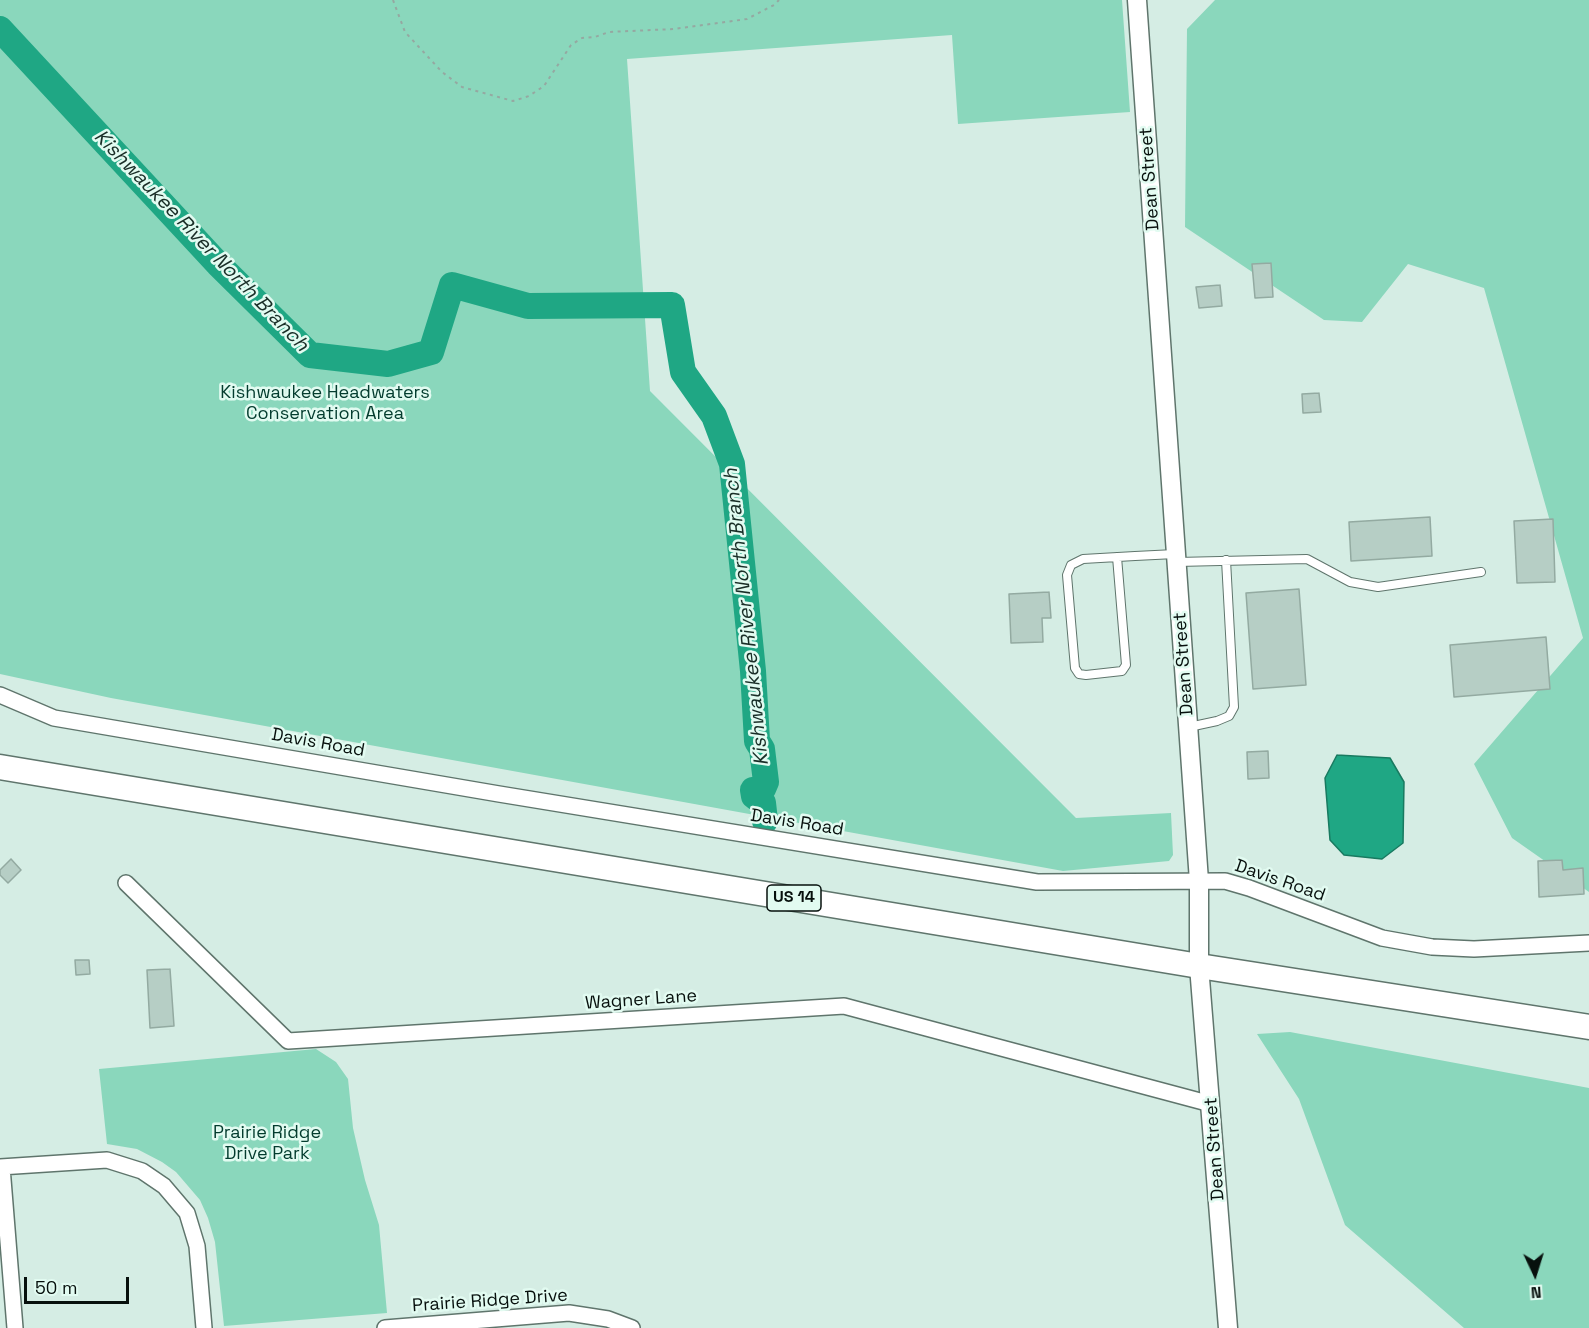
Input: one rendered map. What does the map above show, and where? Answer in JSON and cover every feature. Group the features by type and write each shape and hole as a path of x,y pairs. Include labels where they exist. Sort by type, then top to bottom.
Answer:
{"main road":[{"name":"US 14","path":"0,767 1199,966 1589,1027"}],"street":[{"name":"Dean Street","path":"1137,0 1199,880 1199,966 1228,1328"},
{"name":"Davis Road","path":"0,695 54,717 499,794 1037,882 1083,884 1225,881 1382,938 1432,947 1474,949 1589,943"},
{"name":"Wagner Lane","path":"126,883 288,1041 844,1006 1211,1104"},
{"path":"15,1328 1,1167 107,1160 142,1171 164,1186 187,1213 197,1246 204,1328"},
{"name":"Prairie Ridge Drive","path":"386,1328 569,1313 608,1319 632,1328"}],"lane":[{"path":"1118,557 1126,665 1122,671 1079,674 1075,668 1067,575 1071,565 1083,559 1118,557 1226,560 1307,559 1350,582 1378,587 1481,572"},
{"path":"1189,727 1218,721 1229,716 1234,707 1226,560"}],"path":[{"path":"393,0 405,32 442,72 462,87 513,101 529,96 544,86 571,45 582,38 596,37 609,32 683,28 747,19 779,0"}],"green space":[{"name":"Kishwaukee Headwaters Conservation Area","path":"0,0 1122,0 1130,112 958,124 952,35 627,59 650,391 1076,818 1171,813 1173,855 1169,861 1063,871 111,698 0,674"},
{"path":"1215,0 1589,0 1589,892 1512,838 1474,764 1583,638 1484,288 1408,264 1362,322 1324,320 1185,227 1187,29"},
{"path":"1290,1032 1589,1088 1589,1328 1464,1328 1345,1225 1299,1099 1257,1034"},
{"name":"Prairie Ridge Drive Park","path":"316,1049 336,1062 348,1079 353,1128 365,1180 379,1225 387,1313 224,1326 215,1242 200,1200 176,1172 162,1162 137,1149 107,1144 99,1069"}],"shaded area":[{"path":"1337,755 1390,758 1404,782 1403,843 1382,859 1344,855 1330,840 1325,778"}],"building":[{"path":"1271,263 1273,297 1255,298 1252,264"},
{"path":"1220,285 1222,306 1199,308 1196,287"},
{"path":"1319,393 1321,412 1303,413 1302,394"},
{"path":"1430,517 1432,556 1351,561 1349,522"},
{"path":"1553,519 1555,582 1517,583 1514,521"},
{"path":"1299,589 1306,685 1253,689 1246,593"},
{"path":"1049,592 1051,618 1042,618 1043,642 1011,643 1009,594"},
{"path":"1546,637 1550,689 1454,697 1450,645"},
{"path":"1268,751 1269,778 1248,779 1247,752"},
{"path":"11,859 21,870 8,883 0,875 0,870"},
{"path":"1562,860 1563,870 1583,868 1584,894 1539,897 1538,861"},
{"path":"75,960 89,960 90,974 76,975"},
{"path":"170,969 174,1026 150,1028 147,970"}],"waterway":[{"name":"Kishwaukee River North Branch","path":"0,29 218,264 310,355 388,364 431,352 452,285 528,306 672,305 683,372 714,416 732,464 753,671 757,741 762,749 766,782 763,789 753,790 754,796 763,803 765,821"}]}
